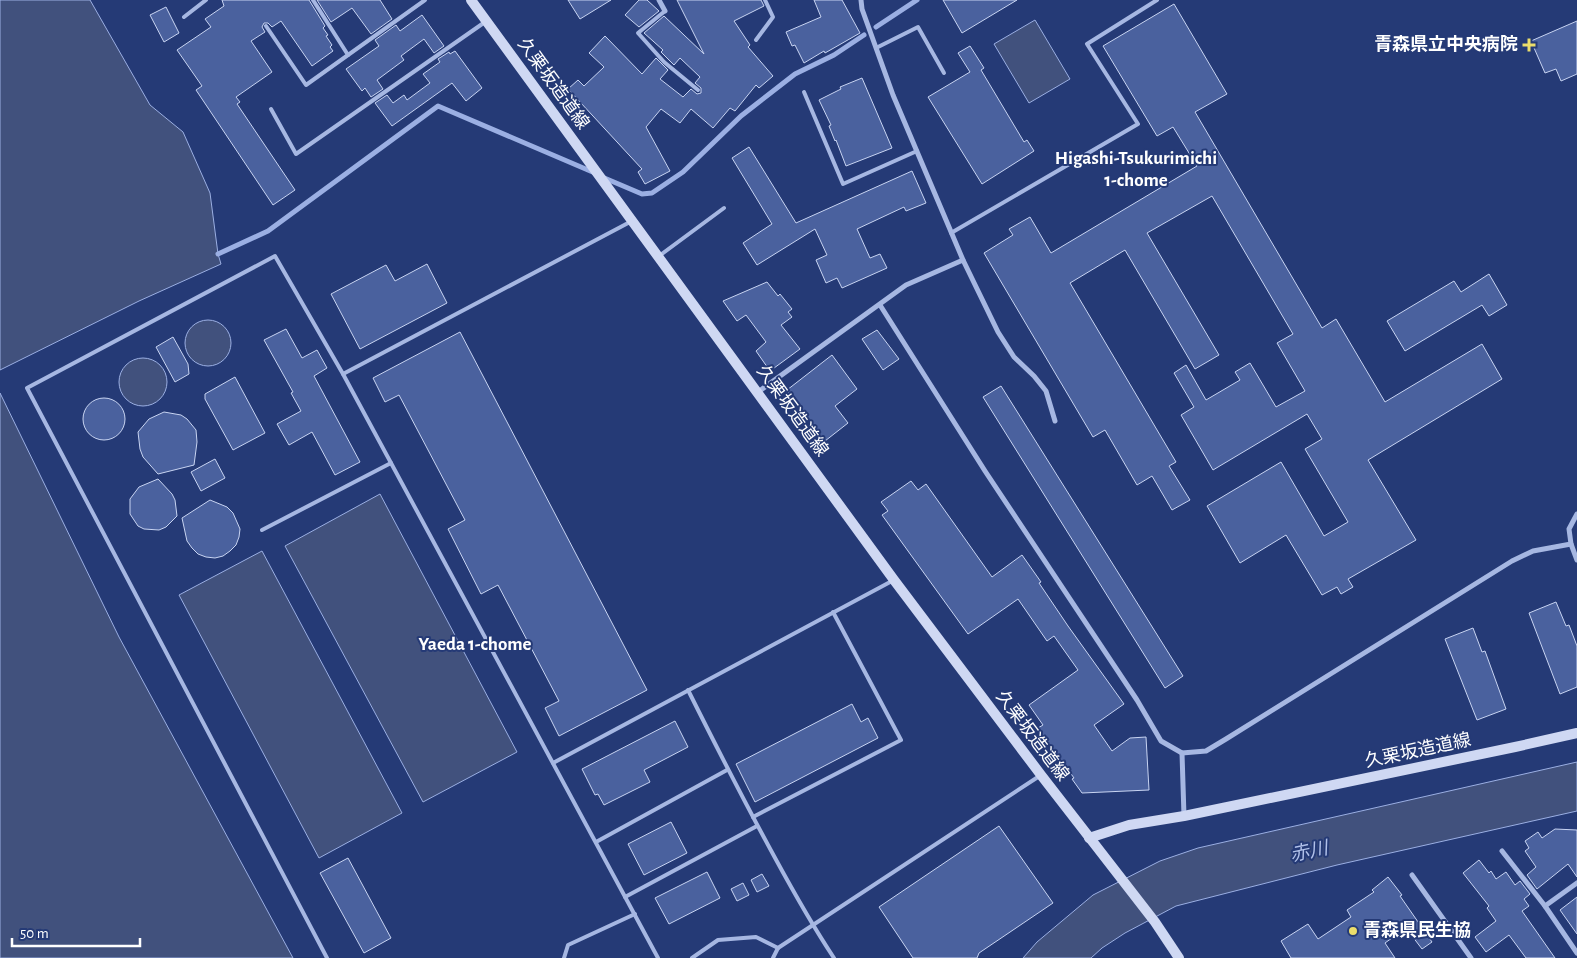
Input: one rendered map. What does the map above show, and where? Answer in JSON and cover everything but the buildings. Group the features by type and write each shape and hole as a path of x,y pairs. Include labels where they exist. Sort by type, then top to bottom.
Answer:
{"main road":[{"name":"久栗坂造道線","path":"472,0 894,580 1040,775 1155,922 1179,958"},
{"name":"久栗坂造道線","path":"1089,838 1129,825 1184,816 1577,733"}],"street":[{"path":"659,0 665,11"},
{"path":"861,0 862,9 893,95 963,260 1003,340 1014,356 1046,391 1055,421"},
{"path":"758,392 906,285 963,260"},
{"path":"880,305 985,471 1137,700 1161,741 1182,753 1206,751 1226,740 1512,561 1533,551 1571,544"},
{"path":"1577,514 1569,530 1571,544 1577,560"},
{"path":"1182,753 1184,816"},
{"path":"1502,851 1577,953"},
{"path":"1412,875 1471,958"},
{"path":"1544,906 1577,883"}],"lane":[{"path":"184,17 206,0"},
{"path":"313,0 348,55"},
{"path":"266,26 306,85 425,0"},
{"path":"756,40 773,17 765,0"},
{"path":"951,233 1138,124 1087,44 1157,0"},
{"path":"665,11 638,33 664,62 698,90"},
{"path":"271,109 296,154 487,21"},
{"path":"876,48 918,27 944,72"},
{"path":"804,92 843,184 917,151"},
{"path":"659,256 724,208"},
{"path":"343,374 633,221"},
{"path":"327,958 28,388 275,256 343,374 658,958"},
{"path":"262,530 391,462"},
{"path":"553,762 894,580"},
{"path":"753,818 901,740 834,612"},
{"path":"688,690 757,826 812,926 834,958"},
{"path":"596,842 727,770"},
{"path":"773,958 778,948 1040,775"},
{"path":"625,897 757,826"},
{"path":"564,958 568,945 635,914"},
{"path":"692,958 718,940 756,937 778,948"}],"water":[{"path":"0,0 90,0 150,105 183,132 210,193 221,264 139,301 0,370"},
{"path":"1035,20 1070,79 1029,103 994,44"},
{"path":"203,320 213,320 227,330 231,343 227,356 221,362 213,366 203,366 189,356 185,348 185,338 195,324"},
{"path":"138,358 148,358 157,362 163,368 166,373 166,391 157,402 148,406 138,406 129,402 123,396 119,387 119,377 123,368 129,362"},
{"path":"0,393 119,637 293,958 0,958"},
{"path":"380,494 517,752 423,802 285,546"},
{"path":"262,551 402,813 319,858 179,595"},
{"name":"赤川","path":"1577,762 1577,811 1337,865 1176,906 1125,933 1102,948 1091,958 1023,958 1037,942 1093,895 1160,861 1198,848"}],"waterway":[{"path":"876,27 917,0"},
{"path":"602,177 642,194 652,193 683,172 741,116 795,74 834,55 864,35"},
{"path":"218,254 268,231 438,106 595,173"}],"place":[{"name":"青森県立中央病院","path":"1529,45"},
{"name":"青森県民生協","path":"1353,931"}],"district":[{"name":"Higashi-Tsukurimichi 1-chome","path":"1136,169"},
{"name":"Yaeda 1-chome","path":"475,644"}]}
